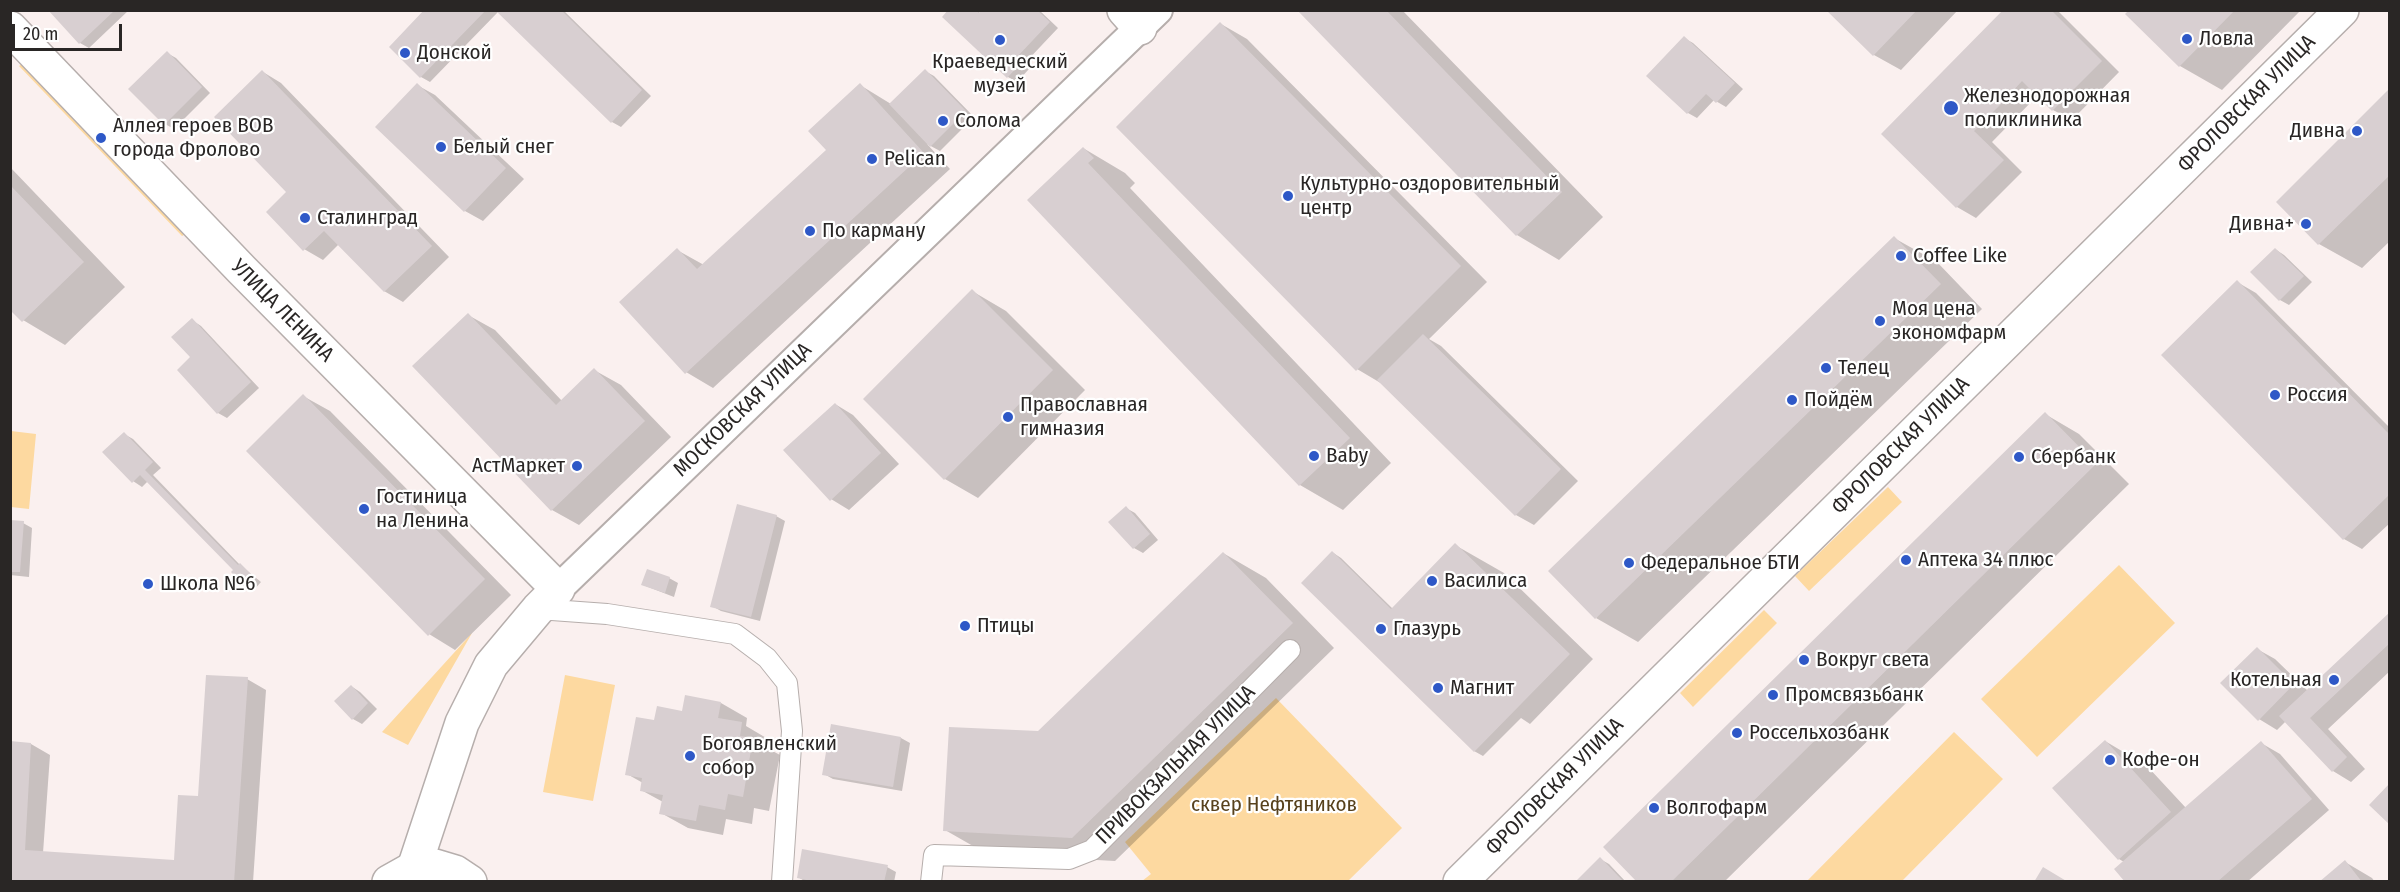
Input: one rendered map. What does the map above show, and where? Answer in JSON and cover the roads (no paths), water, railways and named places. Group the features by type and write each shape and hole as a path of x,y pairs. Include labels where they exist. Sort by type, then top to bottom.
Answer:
{"street":[{"name":"ФРОЛОВСКАЯ УЛИЦА","path":"1460,882 2342,10"},
{"name":"МОСКОВСКАЯ УЛИЦА","path":"402,875 462,723 491,665 548,599 1141,16"},
{"name":"УЛИЦА ЛЕНИНА","path":"10,28 226,254 548,599"},
{"path":"402,875 445,868 470,882"}],"lane":[{"path":"548,599 607,614 735,634 767,658 787,683 792,731 782,882"},
{"name":"ПРИВОКЗАЛЬНАЯ УЛИЦА","path":"931,882 934,855 1069,859 1092,850 1290,650"}],"place":[{"name":"Ловла","path":"2187,39"},
{"name":"Краеведческий музей","path":"1000,40"},
{"name":"Донской","path":"405,53"},
{"name":"Железнодорожная поликлиника","path":"1951,108"},
{"name":"Солома","path":"943,121"},
{"name":"Дивна","path":"2357,131"},
{"name":"Аллея героев ВОВ города Фролово","path":"101,138"},
{"name":"Белый снег","path":"441,147"},
{"name":"Pelican","path":"872,159"},
{"name":"Культурно-оздоровительный центр","path":"1288,196"},
{"name":"Сталинград","path":"305,218"},
{"name":"Дивна+","path":"2306,224"},
{"name":"По карману","path":"810,231"},
{"name":"Coffee Like","path":"1901,256"},
{"name":"Моя цена экономфарм","path":"1880,321"},
{"name":"Телец","path":"1826,368"},
{"name":"Россия","path":"2275,395"},
{"name":"Пойдём","path":"1792,400"},
{"name":"Православная гимназия","path":"1008,417"},
{"name":"Baby","path":"1314,456"},
{"name":"Сбербанк","path":"2019,457"},
{"name":"АстМаркет","path":"577,466"},
{"name":"Гостиница на Ленина","path":"364,509"},
{"name":"Аптека 34 плюс","path":"1906,560"},
{"name":"Федеральное БТИ","path":"1629,563"},
{"name":"Василиса","path":"1432,581"},
{"name":"Школа №6","path":"148,584"},
{"name":"Птицы","path":"965,626"},
{"name":"Глазурь","path":"1381,629"},
{"name":"Вокруг света","path":"1804,660"},
{"name":"Котельная","path":"2334,680"},
{"name":"Магнит","path":"1438,688"},
{"name":"Промсвязьбанк","path":"1773,695"},
{"name":"Россельхозбанк","path":"1737,733"},
{"name":"Богоявленский собор","path":"690,756"},
{"name":"Кофе-он","path":"2110,760"},
{"name":"Волгофарм","path":"1654,808"}],"park label":[{"name":"сквер Нефтяников","path":"1274,805"}]}
